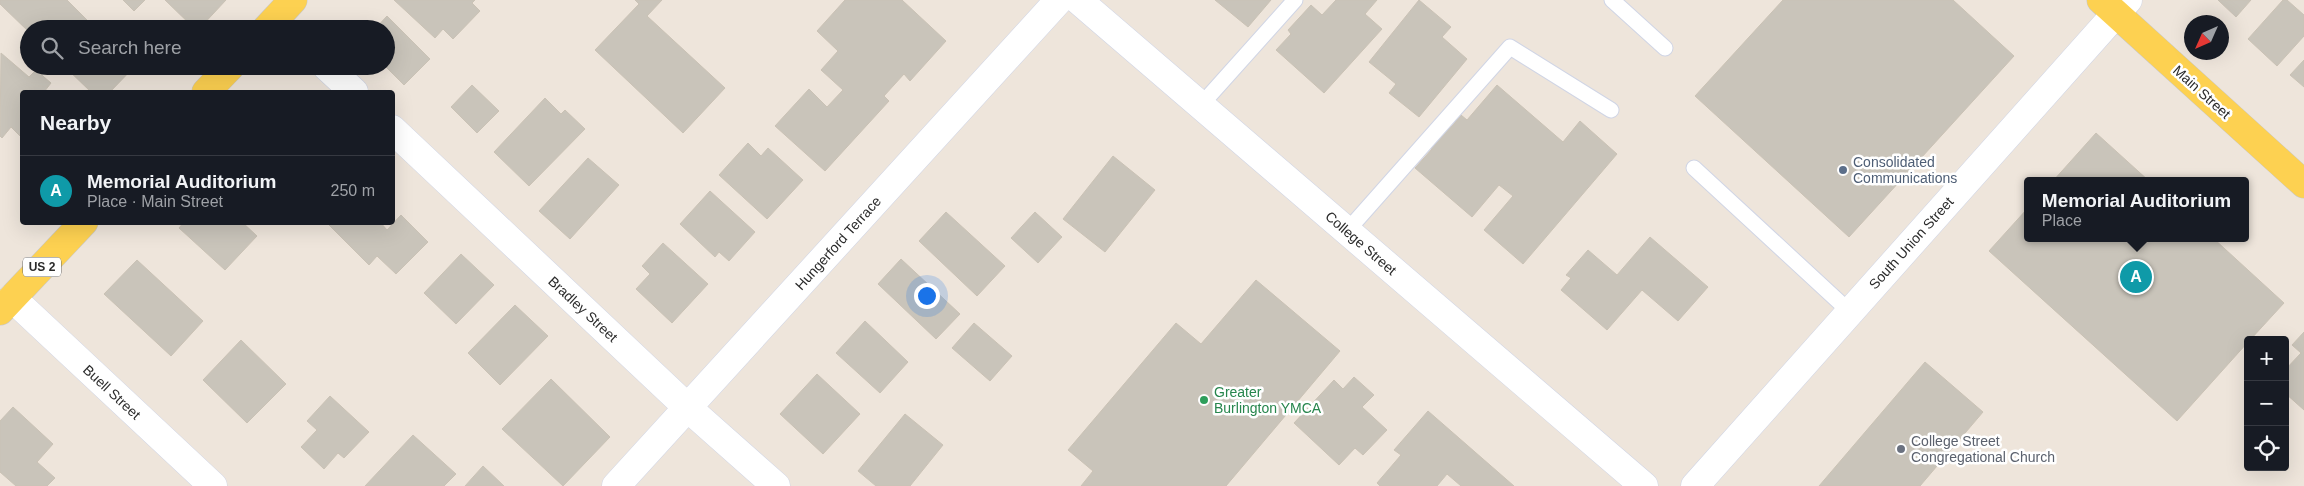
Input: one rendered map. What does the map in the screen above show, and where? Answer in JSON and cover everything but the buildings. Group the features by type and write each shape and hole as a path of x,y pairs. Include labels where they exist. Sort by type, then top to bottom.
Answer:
{"main road":[{"name":"Main Street","path":"2115,4 2304,184"},
{"path":"208,90 222,75"},
{"name":"US 2","path":"6,305 81,225"}],"street":[{"name":"Hungerford Terrace","path":"616,486 1059,0"},
{"name":"College Street","path":"1078,0 1644,486"},
{"name":"South Union Street","path":"1695,486 1850,312 2115,4"},
{"path":"336,75 352,90"},
{"name":"Bradley Street","path":"395,132 688,408 776,486"},
{"name":"Buell Street","path":"6,305 213,486"}],"lane":[{"path":"1201,105 1295,0"},
{"path":"1612,0 1665,48"},
{"path":"1347,231 1510,47 1611,110"},
{"path":"1694,168 1850,312"}],"place":[{"name":"Consolidated Communications","path":"1843,170"},
{"name":"Memorial Auditorium","path":"2136,277"},
{"name":"Greater Burlington YMCA","path":"1204,400"},
{"name":"College Street Congregational Church","path":"1901,449"}]}
